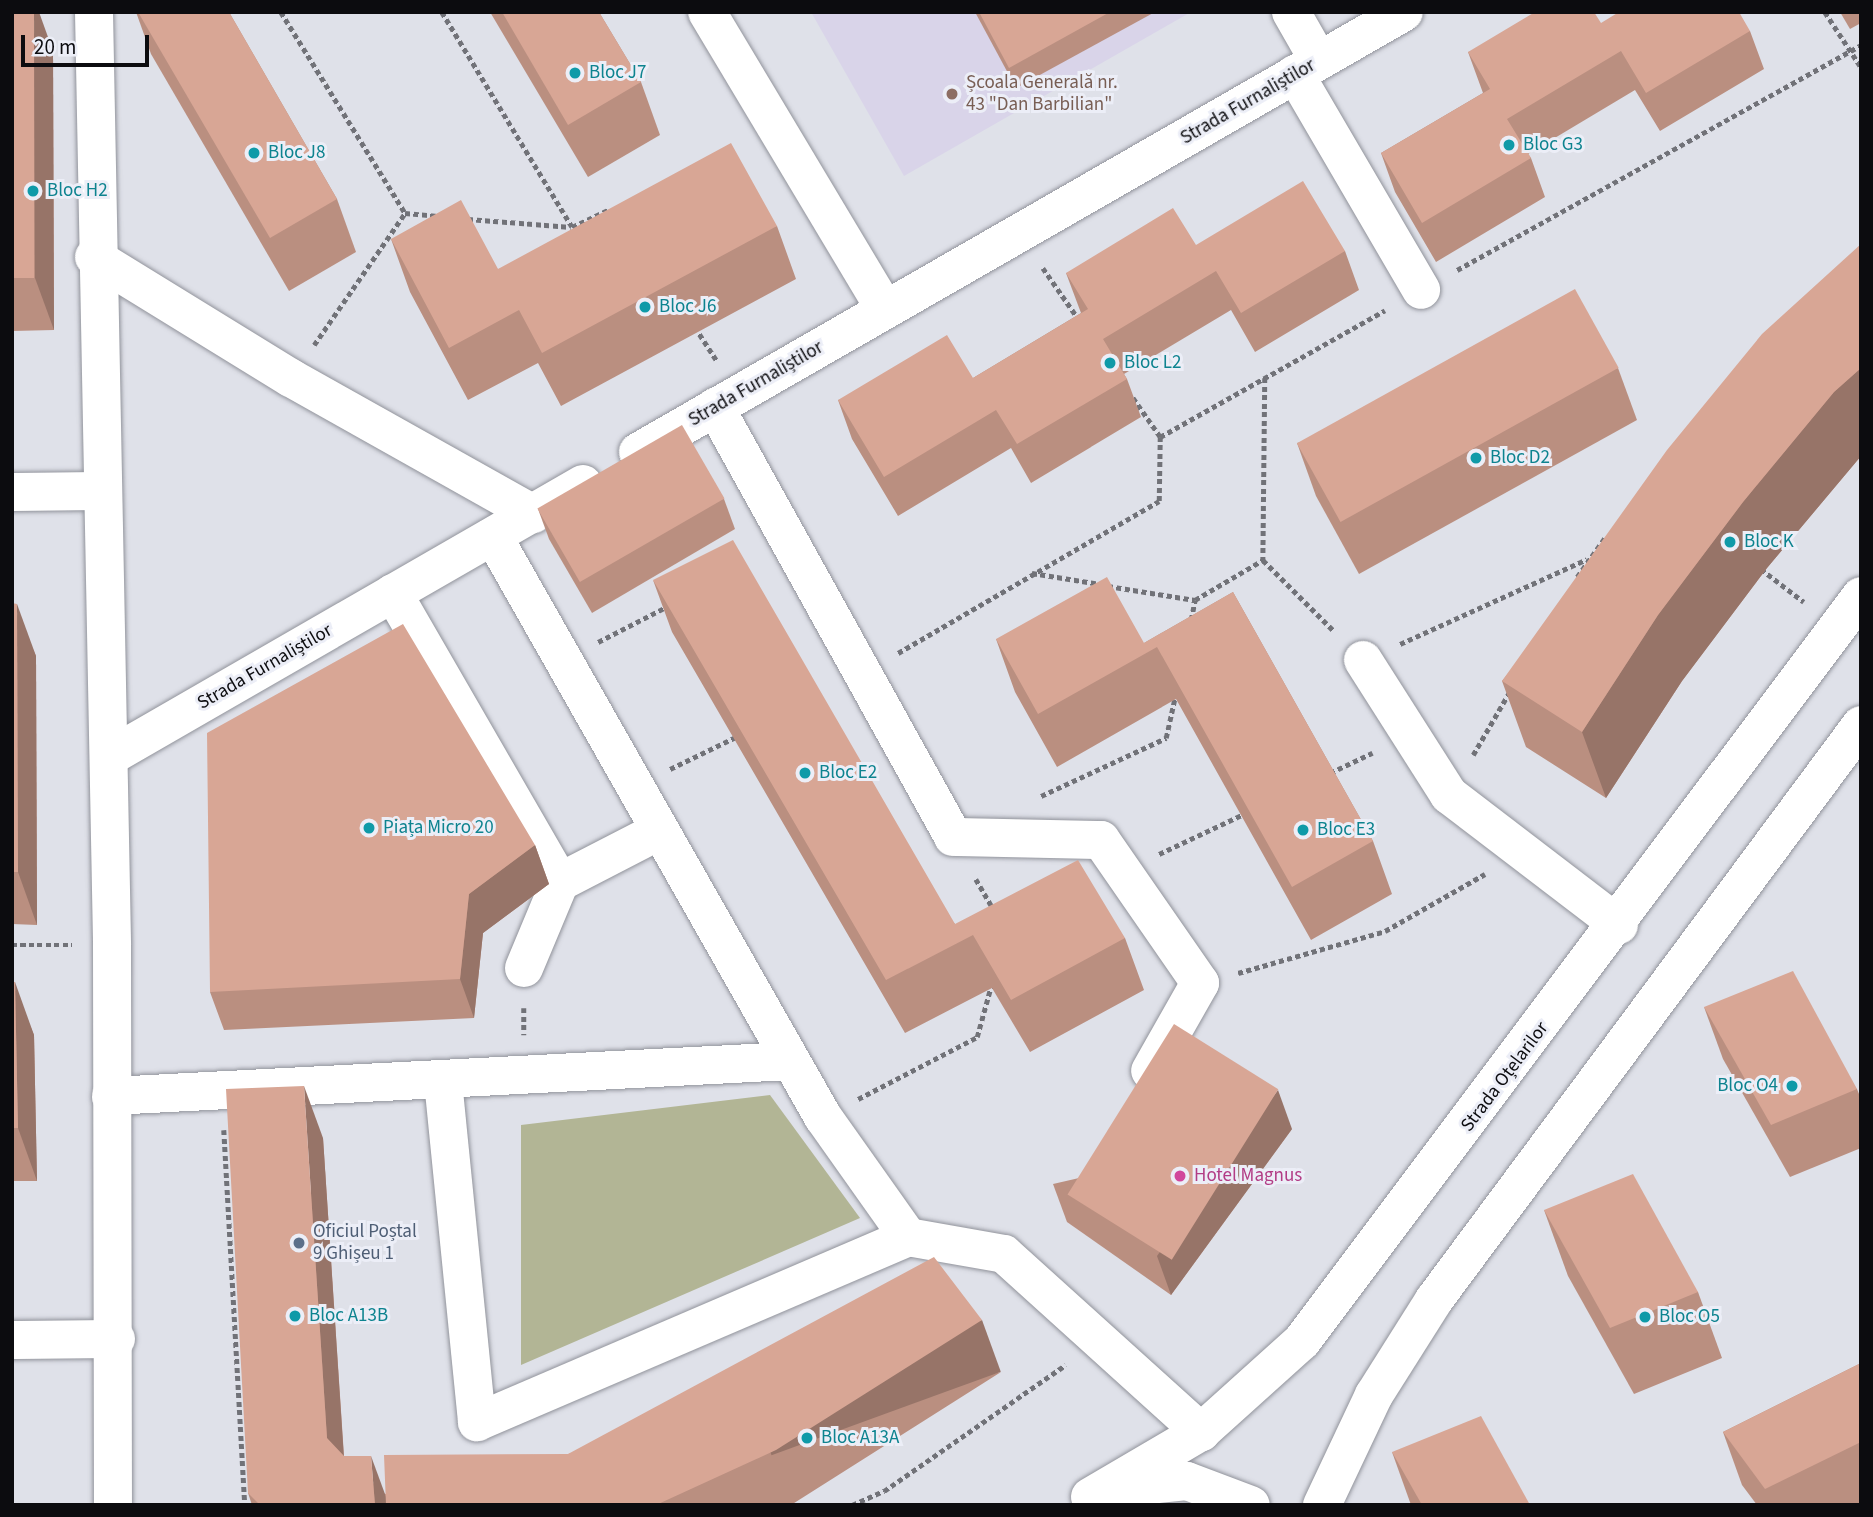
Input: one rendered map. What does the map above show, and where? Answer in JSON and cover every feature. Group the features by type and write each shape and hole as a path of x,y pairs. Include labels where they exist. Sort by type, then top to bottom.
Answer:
{"street":[{"path":"94,12 94,257 112,945 111,1096 116,1339 113,1505"},
{"path":"707,12 885,310"},
{"path":"1291,12 1307,68 1421,290"},
{"name":"Strada Furnaliștilor","path":"109,757 1404,12"},
{"path":"94,257 291,378 533,514"},
{"path":"727,401 953,837 1101,840 1200,983 1132,1103"},
{"path":"12,492 100,491"},
{"path":"493,536 823,1117 908,1237"},
{"path":"393,593 560,882"},
{"name":"Strada Oțelarilor","path":"1084,1501 1201,1432 1302,1341 1619,925 1861,596"},
{"path":"1363,660 1449,795 1619,925"},
{"path":"1322,1505 1367,1407 1434,1300 1861,725"},
{"path":"524,968 560,882 659,831"},
{"path":"111,1096 524,1077 790,1061"},
{"path":"443,1081 477,1422 908,1237 1004,1254 1098,1342 1201,1432"},
{"path":"12,1340 116,1339"},
{"path":"1084,1501 1137,1482 1187,1481 1251,1505"}],"path":[{"path":"281,12 405,213"},
{"path":"442,12 572,227"},
{"path":"1825,12 1861,67"},
{"path":"1160,438 1861,45"},
{"path":"460,218 572,227 617,205"},
{"path":"405,213 446,217"},
{"path":"291,378 405,213"},
{"path":"1018,233 1089,335"},
{"path":"688,317 727,401"},
{"path":"1265,377 1264,560 1363,660 1587,559"},
{"path":"1129,392 1160,438 1159,501 1031,573 1195,600 1264,560"},
{"path":"1574,582 1587,559 1614,527"},
{"path":"1749,560 1838,628"},
{"path":"1190,625 1195,600"},
{"path":"562,660 671,604"},
{"path":"1028,802 1166,738 1177,688"},
{"path":"1449,795 1511,689"},
{"path":"1323,776 1410,735"},
{"path":"1123,872 1261,806"},
{"path":"953,837 999,919"},
{"path":"1200,983 1385,931 1525,851"},
{"path":"12,945 112,945"},
{"path":"524,968 524,1077"},
{"path":"823,1117 977,1037 995,970"},
{"path":"224,1163 245,1505"},
{"path":"852,1505 884,1491 1098,1342"}],"shaded area":[{"name":"Școala Generală nr. 43 \"Dan Barbilian\"","path":"811,12 1191,12 904,176"}],"green space":[{"path":"770,1095 860,1218 521,1365 521,1125"}],"building":[{"path":"12,12 34,12 34,278 12,278"},
{"name":"Bloc J8","path":"138,12 229,12 337,199 270,238"},
{"path":"502,12 599,12 641,82 568,125"},
{"path":"979,12 1110,12 1009,68"},
{"path":"1535,12 1594,12 1601,23 1619,12 1739,12 1750,31 1646,93 1621,51 1507,119 1531,158 1422,223 1381,153 1490,89 1468,52"},
{"path":"731,143 777,226 542,353 519,310 449,348 391,239 461,200 498,269"},
{"path":"1303,181 1345,251 1241,313 1216,271 1103,339 1127,379 1017,444 996,410 884,477 838,400 947,335 973,378 1088,309 1066,273 1173,208 1196,245"},
{"path":"1861,244 1861,368 1834,392 1743,502 1658,615 1582,732 1502,681 1667,450 1762,334"},
{"path":"1575,289 1619,368 1341,522 1297,443"},
{"path":"682,425 724,499 580,582 537,509"},
{"name":"Bloc E2","path":"733,540 955,924 1078,860 1125,938 1011,1000 973,935 886,980 653,580"},
{"name":"Bloc E3","path":"1107,577 1144,643 1233,592 1373,841 1292,887 1157,647 1038,714 996,639"},
{"path":"12,603 17,604 18,872 12,872"},
{"name":"Piața Micro 20","path":"403,624 535,845 469,894 460,979 210,992 207,733"},
{"path":"1793,971 1857,1089 1771,1125 1704,1007"},
{"path":"12,982 15,982 18,1128 12,1128"},
{"name":"Hotel Magnus","path":"1174,1024 1278,1089 1172,1260 1067,1194"},
{"name":"Bloc A13B","path":"304,1086 327,1438 344,1456 371,1456 375,1505 260,1505 248,1493 226,1089"},
{"path":"1633,1174 1698,1292 1610,1328 1544,1210"},
{"path":"934,1257 982,1320 776,1450 656,1505 386,1505 384,1455 568,1454"},
{"path":"1861,1363 1861,1442 1765,1489 1723,1432"},
{"path":"1481,1416 1530,1505 1422,1505 1392,1452"}],"tram line":[{"path":"1137,1505 1197,1505"}],"place":[{"name":"Bloc J7","path":"575,73"},
{"name":"Școala Generală nr. 43 \"Dan Barbilian\"","path":"952,94"},
{"name":"Bloc G3","path":"1509,145"},
{"name":"Bloc J8","path":"254,153"},
{"name":"Bloc H2","path":"33,191"},
{"name":"Bloc J6","path":"645,307"},
{"name":"Bloc L2","path":"1110,363"},
{"name":"Bloc D2","path":"1476,458"},
{"name":"Bloc K","path":"1730,542"},
{"name":"Bloc E2","path":"805,773"},
{"name":"Piața Micro 20","path":"369,828"},
{"name":"Bloc E3","path":"1303,830"},
{"name":"Bloc O4","path":"1792,1086"},
{"name":"Hotel Magnus","path":"1180,1176"},
{"name":"Oficiul Poștal 9 Ghișeu 1","path":"299,1243"},
{"name":"Bloc A13B","path":"295,1316"},
{"name":"Bloc O5","path":"1645,1317"},
{"name":"Bloc A13A","path":"807,1438"}]}
